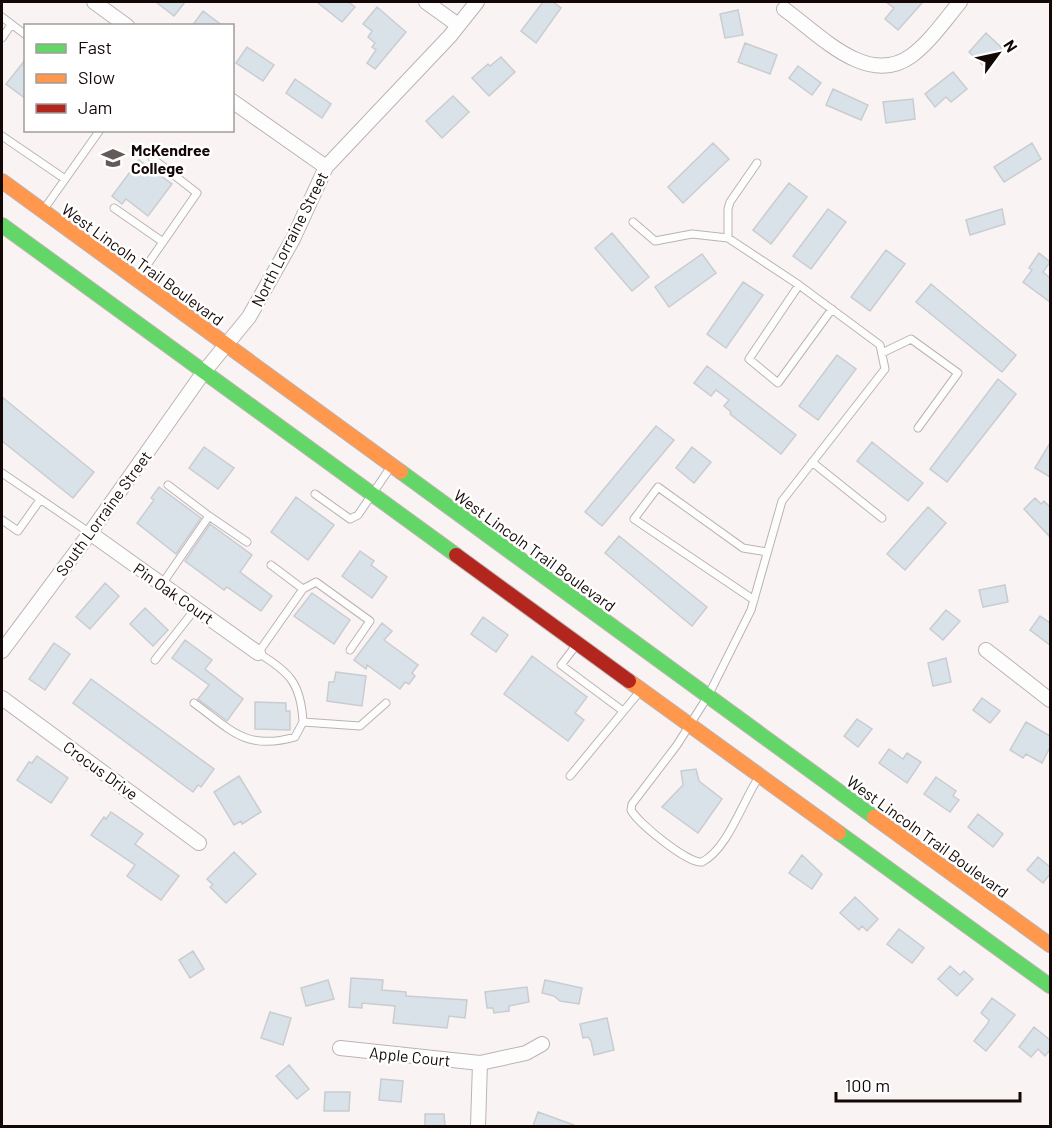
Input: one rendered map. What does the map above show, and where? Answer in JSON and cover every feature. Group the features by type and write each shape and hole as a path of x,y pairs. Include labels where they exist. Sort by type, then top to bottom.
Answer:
{"main road":[{"name":"West Lincoln Trail Boulevard","path":"2,181 1050,945"},
{"path":"2,225 1050,987"}],"street":[{"path":"94,2 124,24"},
{"path":"426,2 458,25"},
{"name":"North Lorraine Street","path":"203,373 249,317 276,272 326,166 477,2"},
{"path":"784,9 851,58 875,66 887,66 900,63 920,48 960,2"},
{"path":"234,102 326,166"},
{"name":"South Lorraine Street","path":"2,651 90,533 203,373"},
{"name":"Pin Oak Court","path":"90,533 258,653"},
{"path":"986,650 1050,700"},
{"name":"Crocus Drive","path":"2,698 199,843"},
{"name":"Apple Court","path":"340,1048 480,1063 526,1053 542,1044"},
{"path":"478,1126 480,1063"}],"lane":[{"path":"2,17 24,34"},
{"path":"2,38 11,25"},
{"path":"42,211 99,132"},
{"path":"2,136 65,179"},
{"path":"136,280 197,193 152,158"},
{"path":"728,238 730,202 757,163"},
{"path":"114,208 163,242"},
{"path":"633,222 655,241 692,234 728,238 832,309 880,345 882,352 885,369 782,501 754,600 708,696 690,725 632,804 631,810 639,822 690,860 702,862 715,851 739,816 748,793 760,775"},
{"path":"799,285 749,359 778,382 832,309"},
{"path":"882,352 911,339 958,373 918,428"},
{"path":"812,462 882,518"},
{"path":"315,494 350,519 358,515 392,466"},
{"path":"2,472 90,533"},
{"path":"168,485 247,542"},
{"path":"754,600 634,519 658,487 744,548 767,552"},
{"path":"2,520 18,531 40,500"},
{"path":"162,584 209,516"},
{"path":"271,565 303,589"},
{"path":"194,703 246,740 278,742 294,737 303,722 299,691 291,677 258,653 303,589 316,582 370,621 350,650"},
{"path":"155,660 196,608"},
{"path":"577,644 561,665 623,711"},
{"path":"570,776 641,690"},
{"path":"303,722 360,726 386,703"}],"building":[{"path":"156,2 185,2 174,16"},
{"path":"317,2 348,2 355,7 342,22"},
{"path":"543,2 553,2 561,8 536,43 521,31"},
{"path":"886,2 923,2 898,30 885,19 894,8"},
{"path":"377,7 406,32 375,69 367,63 376,50 372,47 375,43 368,37 372,31 363,24"},
{"path":"738,10 743,35 725,38 720,14"},
{"path":"203,11 220,24 193,24"},
{"path":"986,33 1002,48 985,67 969,52"},
{"path":"745,43 777,55 770,74 738,62"},
{"path":"247,47 274,65 263,81 236,63"},
{"path":"501,57 515,72 489,96 472,78 488,64 490,66"},
{"path":"24,62 24,98 6,84"},
{"path":"798,66 821,83 812,95 789,78"},
{"path":"953,72 967,89 951,102 946,97 935,107 925,94"},
{"path":"295,79 331,104 322,118 286,93"},
{"path":"833,89 868,105 861,120 826,105"},
{"path":"453,96 469,112 442,138 426,121"},
{"path":"913,99 915,119 886,123 883,102"},
{"path":"713,143 729,159 683,203 668,187"},
{"path":"1032,143 1041,159 1004,182 994,167"},
{"path":"139,160 172,184 148,216 126,199 122,204 112,196"},
{"path":"789,183 807,197 771,244 753,230"},
{"path":"828,209 846,222 811,269 793,256"},
{"path":"1002,209 1005,224 970,235 966,220"},
{"path":"612,233 649,277 632,291 595,248"},
{"path":"886,250 905,264 870,311 851,297"},
{"path":"1039,253 1050,262 1043,272 1050,278 1050,302 1023,282 1032,270 1029,268"},
{"path":"702,254 716,273 669,307 655,287"},
{"path":"743,282 763,295 726,348 707,334"},
{"path":"931,284 1016,355 1002,372 916,302"},
{"path":"837,355 856,369 818,420 799,406"},
{"path":"707,366 796,435 781,454 730,414 731,412 724,406 729,400 716,390 711,396 694,383"},
{"path":"998,379 1016,394 947,482 930,469"},
{"path":"2,397 94,472 73,498 2,441"},
{"path":"656,426 674,440 602,526 585,512"},
{"path":"872,442 923,483 908,501 857,461"},
{"path":"1050,443 1050,477 1035,468"},
{"path":"204,447 234,468 218,489 189,468"},
{"path":"692,447 711,462 694,483 676,468"},
{"path":"159,487 201,518 176,554 137,523 154,500 151,498"},
{"path":"296,497 334,525 308,560 271,532"},
{"path":"1035,498 1041,504 1044,501 1050,507 1050,537 1024,509"},
{"path":"928,507 946,523 905,570 887,554"},
{"path":"210,524 252,555 240,572 272,596 261,611 227,587 224,590 185,561"},
{"path":"619,536 707,607 692,626 605,553"},
{"path":"360,551 374,561 371,565 387,577 372,598 342,576"},
{"path":"105,583 119,596 90,629 76,617"},
{"path":"1005,585 1008,602 983,607 979,590"},
{"path":"312,593 350,620 334,644 294,616"},
{"path":"145,608 168,630 153,646 130,624"},
{"path":"946,610 960,621 943,640 930,629"},
{"path":"1040,616 1050,623 1050,645 1030,630"},
{"path":"483,617 508,635 496,652 471,634"},
{"path":"382,623 392,631 384,640 418,665 412,673 415,676 409,684 405,682 400,689 367,665 366,669 354,660"},
{"path":"185,640 212,660 205,669 243,699 227,721 198,699 209,685 172,658"},
{"path":"54,643 70,654 45,690 29,679"},
{"path":"532,656 587,697 575,713 584,720 568,741 504,694"},
{"path":"946,658 951,682 933,686 928,663"},
{"path":"336,672 366,676 362,706 327,701 329,682 334,682"},
{"path":"91,679 214,769 201,787 198,785 193,792 73,703"},
{"path":"982,698 1000,711 990,723 973,710"},
{"path":"255,702 286,703 286,711 290,711 290,730 255,729"},
{"path":"857,719 872,729 858,747 844,736"},
{"path":"1026,722 1050,736 1050,747 1042,763 1026,754 1023,758 1010,750"},
{"path":"889,749 903,759 907,753 921,762 907,783 879,763"},
{"path":"37,756 68,778 51,803 17,780 29,762 32,763"},
{"path":"696,769 699,781 722,799 698,833 662,807 683,785 681,771"},
{"path":"239,776 261,812 242,824 241,821 234,825 214,792"},
{"path":"936,777 956,791 953,796 959,800 950,812 924,794"},
{"path":"111,812 143,834 135,844 179,876 161,900 127,876 135,865 91,835 104,817 106,819"},
{"path":"978,814 1003,834 993,847 968,827"},
{"path":"234,852 256,874 226,903 210,887 213,885 207,879"},
{"path":"802,855 822,874 812,889 789,873"},
{"path":"1038,857 1050,867 1050,874 1043,883 1027,870"},
{"path":"855,897 878,919 867,931 862,926 859,930 840,913"},
{"path":"899,929 924,948 912,963 887,944"},
{"path":"193,951 204,969 190,978 179,960"},
{"path":"950,966 960,975 964,971 973,979 957,996 938,979"},
{"path":"351,978 383,980 382,990 406,992 406,996 467,1000 465,1018 449,1016 447,1028 393,1023 395,1006 362,1003 362,1008 349,1007"},
{"path":"328,980 334,999 306,1006 301,988"},
{"path":"545,980 582,988 579,1004 560,1001 554,996 542,993"},
{"path":"527,987 529,1002 509,1006 509,1011 494,1013 493,1008 487,1008 485,992"},
{"path":"992,998 1015,1015 986,1051 974,1041 988,1023 989,1020 981,1013"},
{"path":"270,1012 291,1018 283,1045 261,1038"},
{"path":"607,1018 614,1050 594,1055 591,1041 588,1037 583,1038 580,1024"},
{"path":"1034,1027 1050,1040 1050,1050 1045,1056 1038,1049 1031,1057 1019,1047"},
{"path":"289,1065 309,1089 297,1099 276,1076"},
{"path":"381,1079 403,1081 401,1102 379,1100"},
{"path":"325,1092 350,1092 349,1111 324,1111"},
{"path":"538,1112 574,1125 574,1126 533,1126"},
{"path":"425,1114 444,1114 445,1126 425,1126"}],"traffic: fast":[{"path":"2,225 456,555"},
{"path":"401,472 874,817"},
{"path":"839,833 1050,986"}],"traffic: slow":[{"path":"2,181 401,472"},
{"path":"629,681 839,833"},
{"path":"874,817 1050,945"}],"traffic: jam":[{"path":"456,555 629,681"}],"place":[{"name":"McKendree College","path":"113,158"}]}
